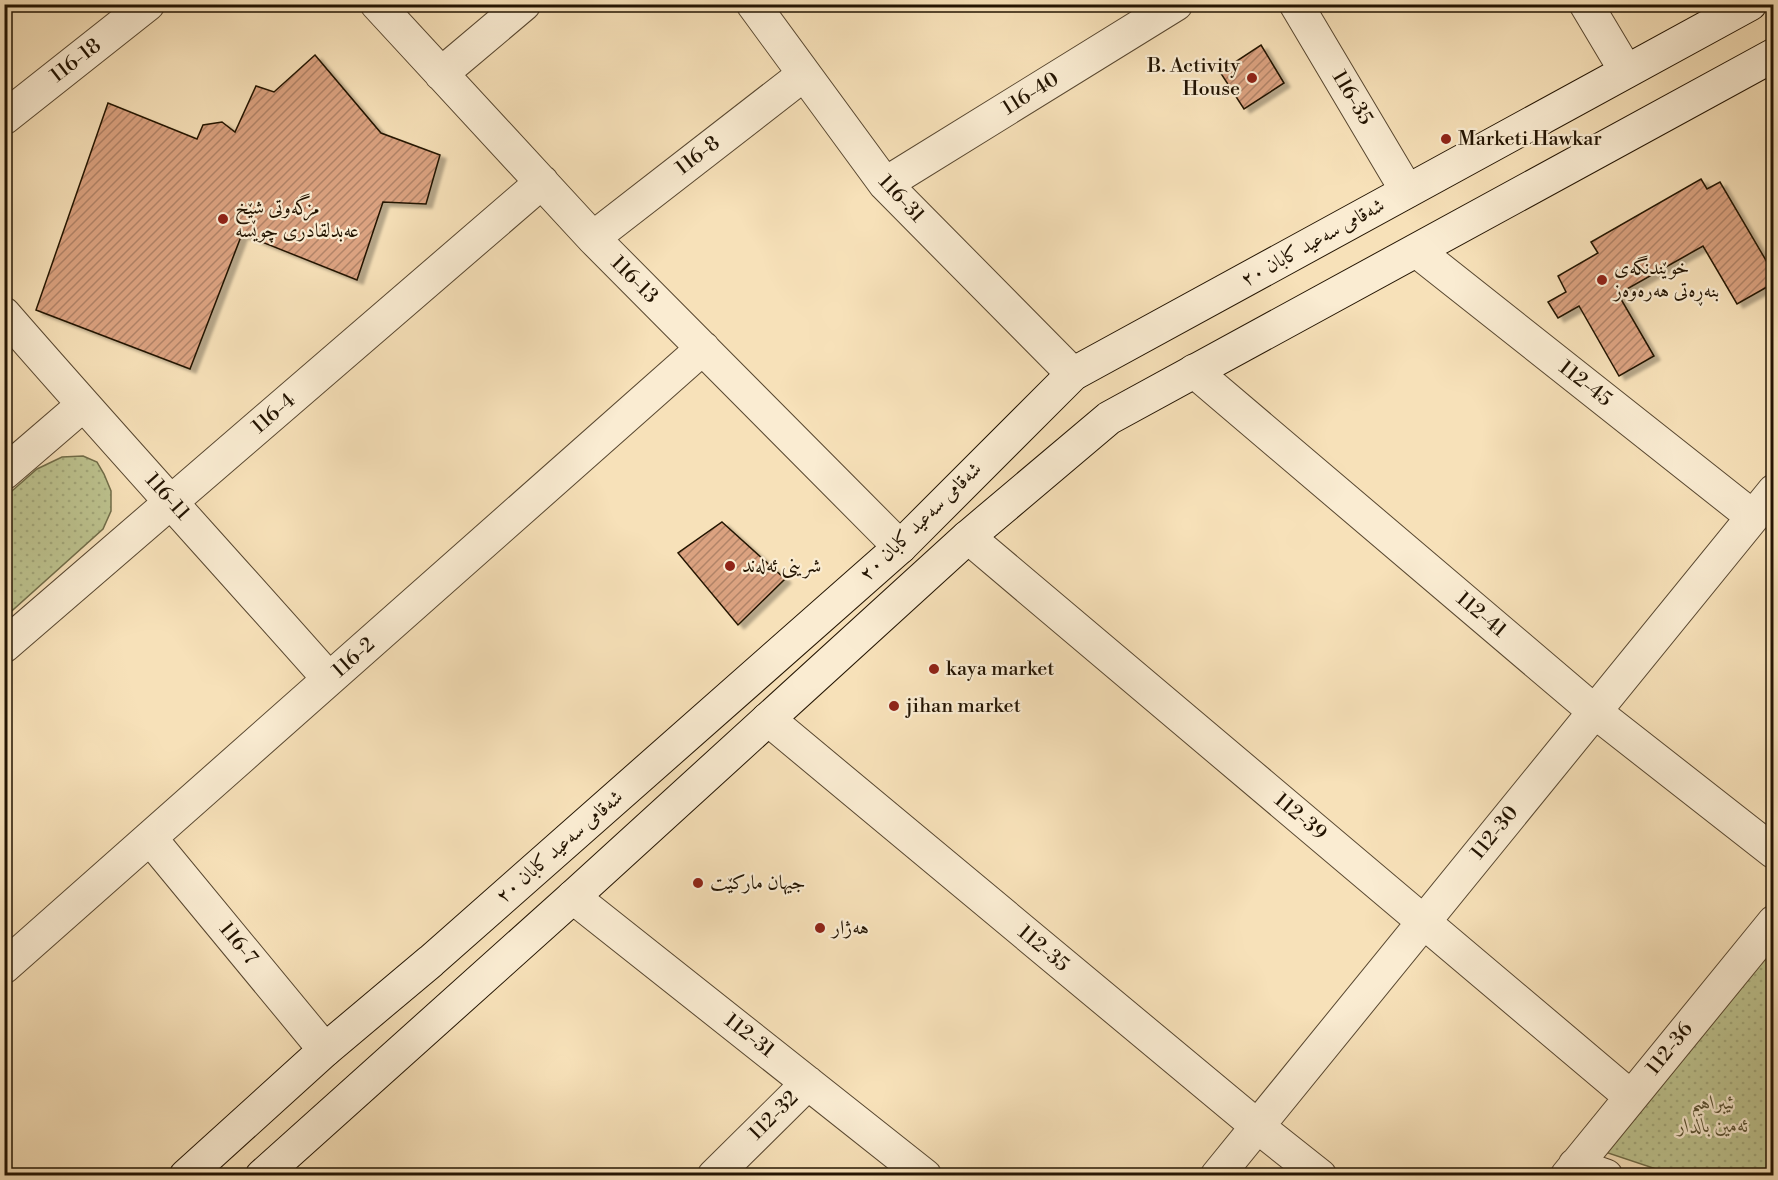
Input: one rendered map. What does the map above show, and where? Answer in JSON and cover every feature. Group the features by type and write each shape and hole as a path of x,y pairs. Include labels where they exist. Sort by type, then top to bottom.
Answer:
{"street":[{"name":"116-18","path":"4,118 148,4"},
{"name":"116-13","path":"377,4 593,238 900,547"},
{"path":"441,74 524,4"},
{"name":"116-31","path":"753,4 885,184 1073,374"},
{"name":"116-40","path":"885,184 1176,4"},
{"name":"116-35","path":"1296,4 1407,191"},
{"path":"1586,4 1626,71"},
{"name":"شەقامی سەعید کابان ٢٠","path":"186,1176 325,1050 431,960 900,547 1073,374 1750,4"},
{"name":"شەقامی سەعید کابان ٢٠","path":"262,1176 573,897 968,537 1108,418 1773,55"},
{"name":"116-8","path":"593,238 803,75"},
{"name":"116-4","path":"4,646 542,182"},
{"name":"112-45","path":"1417,251 1753,517"},
{"name":"116-11","path":"4,314 329,679"},
{"name":"116-2","path":"4,967 703,348"},
{"name":"112-41","path":"1194,371 1594,711 1773,852"},
{"path":"4,473 83,405"},
{"name":"112-30","path":"1217,1176 1773,490"},
{"name":"112-39","path":"968,537 1631,1097"},
{"name":"112-35","path":"768,719 1320,1176"},
{"name":"116-7","path":"150,838 325,1050"},
{"name":"112-31","path":"573,897 925,1176"},
{"name":"112-36","path":"1571,1171 1773,922"},
{"name":"112-32","path":"714,1176 808,1083"},
{"path":"1571,1171 1606,1176"}],"green space":[{"path":"83,456 97,462 111,491 111,511 103,529 5,617 5,497 37,469 62,457"},
{"name":"ئیبراهیم ئەمین بالدار","path":"1773,945 1773,1175 1674,1175 1602,1151"}],"building":[{"name":"B. Activity House","path":"1261,45 1284,83 1244,109 1220,72"},
{"name":"مزگەوتی شێخ عەبدلقادری چوێسە","path":"315,55 381,133 440,155 426,204 383,202 357,280 242,234 190,369 36,310 108,103 197,139 203,125 222,122 235,132 256,86 274,92"},
{"name":"خوێندنگەی بنەڕەتی هەرەوەز","path":"1701,179 1707,189 1720,182 1774,274 1774,283 1737,304 1703,246 1618,294 1654,356 1619,376 1579,306 1558,318 1548,302 1566,292 1558,276 1598,253 1591,242"},
{"name":"شرینی ئەلەند","path":"722,522 785,579 738,625 678,553"}],"place":[{"name":"B. Activity House","path":"1252,78"},
{"name":"Marketi Hawkar","path":"1446,139"},
{"name":"مزگەوتی شێخ عەبدلقادری چوێسە","path":"223,219"},
{"name":"خوێندنگەی بنەڕەتی هەرەوەز","path":"1602,280"},
{"name":"شرینی ئەلەند","path":"730,566"},
{"name":"kaya market","path":"934,669"},
{"name":"jihan market","path":"894,706"},
{"name":"جیهان مارکێت","path":"698,883"},
{"name":"هەژار","path":"820,928"}]}
